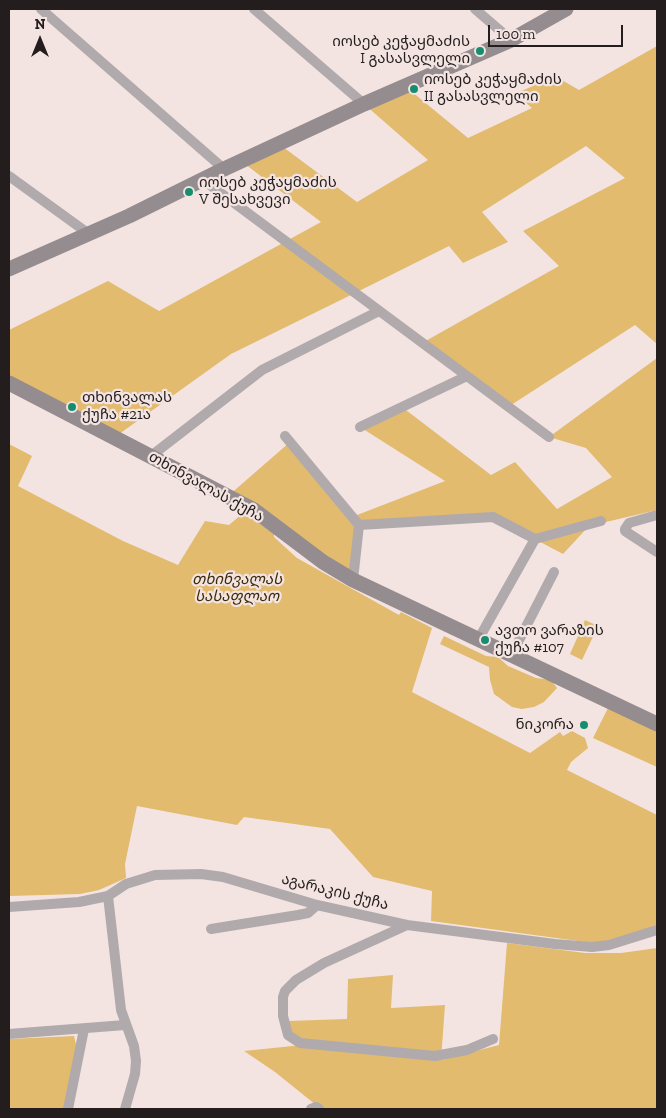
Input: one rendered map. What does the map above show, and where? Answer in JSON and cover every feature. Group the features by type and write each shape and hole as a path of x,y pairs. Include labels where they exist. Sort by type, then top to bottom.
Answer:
{"street":[{"path":"41,9 224,168"},
{"path":"254,9 364,104"},
{"path":"475,9 511,40"},
{"path":"9,269 89,234 224,168 364,104 511,40 566,9"},
{"path":"9,176 89,234"},
{"path":"202,179 549,437"},
{"path":"152,456 262,370 379,310"},
{"path":"360,427 467,376"},
{"name":"თხინვალას ქუჩა","path":"9,383 254,510 322,562 353,580 657,724"},
{"path":"284,436 359,525 353,580"},
{"path":"657,515 629,523 625,531 657,552"},
{"path":"359,525 493,516 535,539 602,521"},
{"path":"478,640 535,539"},
{"path":"512,654 554,572"},
{"name":"აგარაკის ქუჩა","path":"9,907 79,902 108,896 126,884 155,875 201,874 223,877 317,905 407,925 592,947 609,945 657,930"},
{"path":"108,896 121,1010 134,1046 136,1061 135,1074 124,1109"},
{"path":"211,929 308,913 317,905"},
{"path":"407,925 324,963 296,980 285,991 283,997 283,1016 288,1034 300,1043 435,1056 467,1050 493,1039"},
{"path":"9,1034 126,1025"},
{"path":"68,1109 84,1029"},
{"path":"311,1109 316,1107 319,1109"}],"green space":[{"path":"657,46 657,344 635,325 508,407 422,343 559,266 523,231 625,178 586,146 482,212 508,242 463,263 449,246 231,354 115,437 9,381 9,330 108,281 159,311 321,222 241,161 279,144 357,202 428,160 364,104 405,86 468,138 532,108 515,94 555,76 579,90"},
{"path":"657,358 657,510 589,526 563,554 493,517 359,525 353,580 228,496 290,442 352,517 445,481 360,427 402,407 491,475 515,462 557,509 612,477 586,448 549,437"},
{"name":"თხინვალას სასაფლაო","path":"9,444 32,456 18,486 123,541 178,565 205,521 229,525 243,513 274,533 274,537 297,558 399,615 401,612 432,628 412,692 530,753 560,732 563,736 572,731 585,738 588,748 571,762 567,770 657,815 657,925 615,940 593,943 431,921 432,891 373,877 330,829 244,817 237,825 137,806 125,864 126,878 99,890 80,894 9,896"},
{"path":"585,620 598,626 582,660 570,654"},
{"path":"444,636 486,656 498,657 508,666 536,678 551,680 557,688 544,702 534,707 522,709 512,707 494,694 489,667 440,644"},
{"path":"608,708 657,731 657,767 593,738"},
{"path":"507,943 585,953 621,953 657,948 657,1109 321,1109 275,1072 244,1051 302,1045 292,1032 288,1021 347,1019 348,979 393,975 391,1008 445,1005 441,1060 499,1045"},
{"path":"74,1036 77,1049 64,1109 9,1109 9,1039"}],"place":[{"name":"იოსებ კეჭაყმაძის I გასასვლელი","path":"480,51"},
{"name":"იოსებ კეჭაყმაძის II გასასვლელი","path":"414,89"},
{"name":"იოსებ კეჭაყმაძის V შესახვევი","path":"189,192"},
{"name":"თხინვალას ქუჩა #21ა","path":"72,407"},
{"name":"ავთო ვარაზის ქუჩა #107","path":"485,640"},
{"name":"ნიკორა","path":"584,725"}]}
